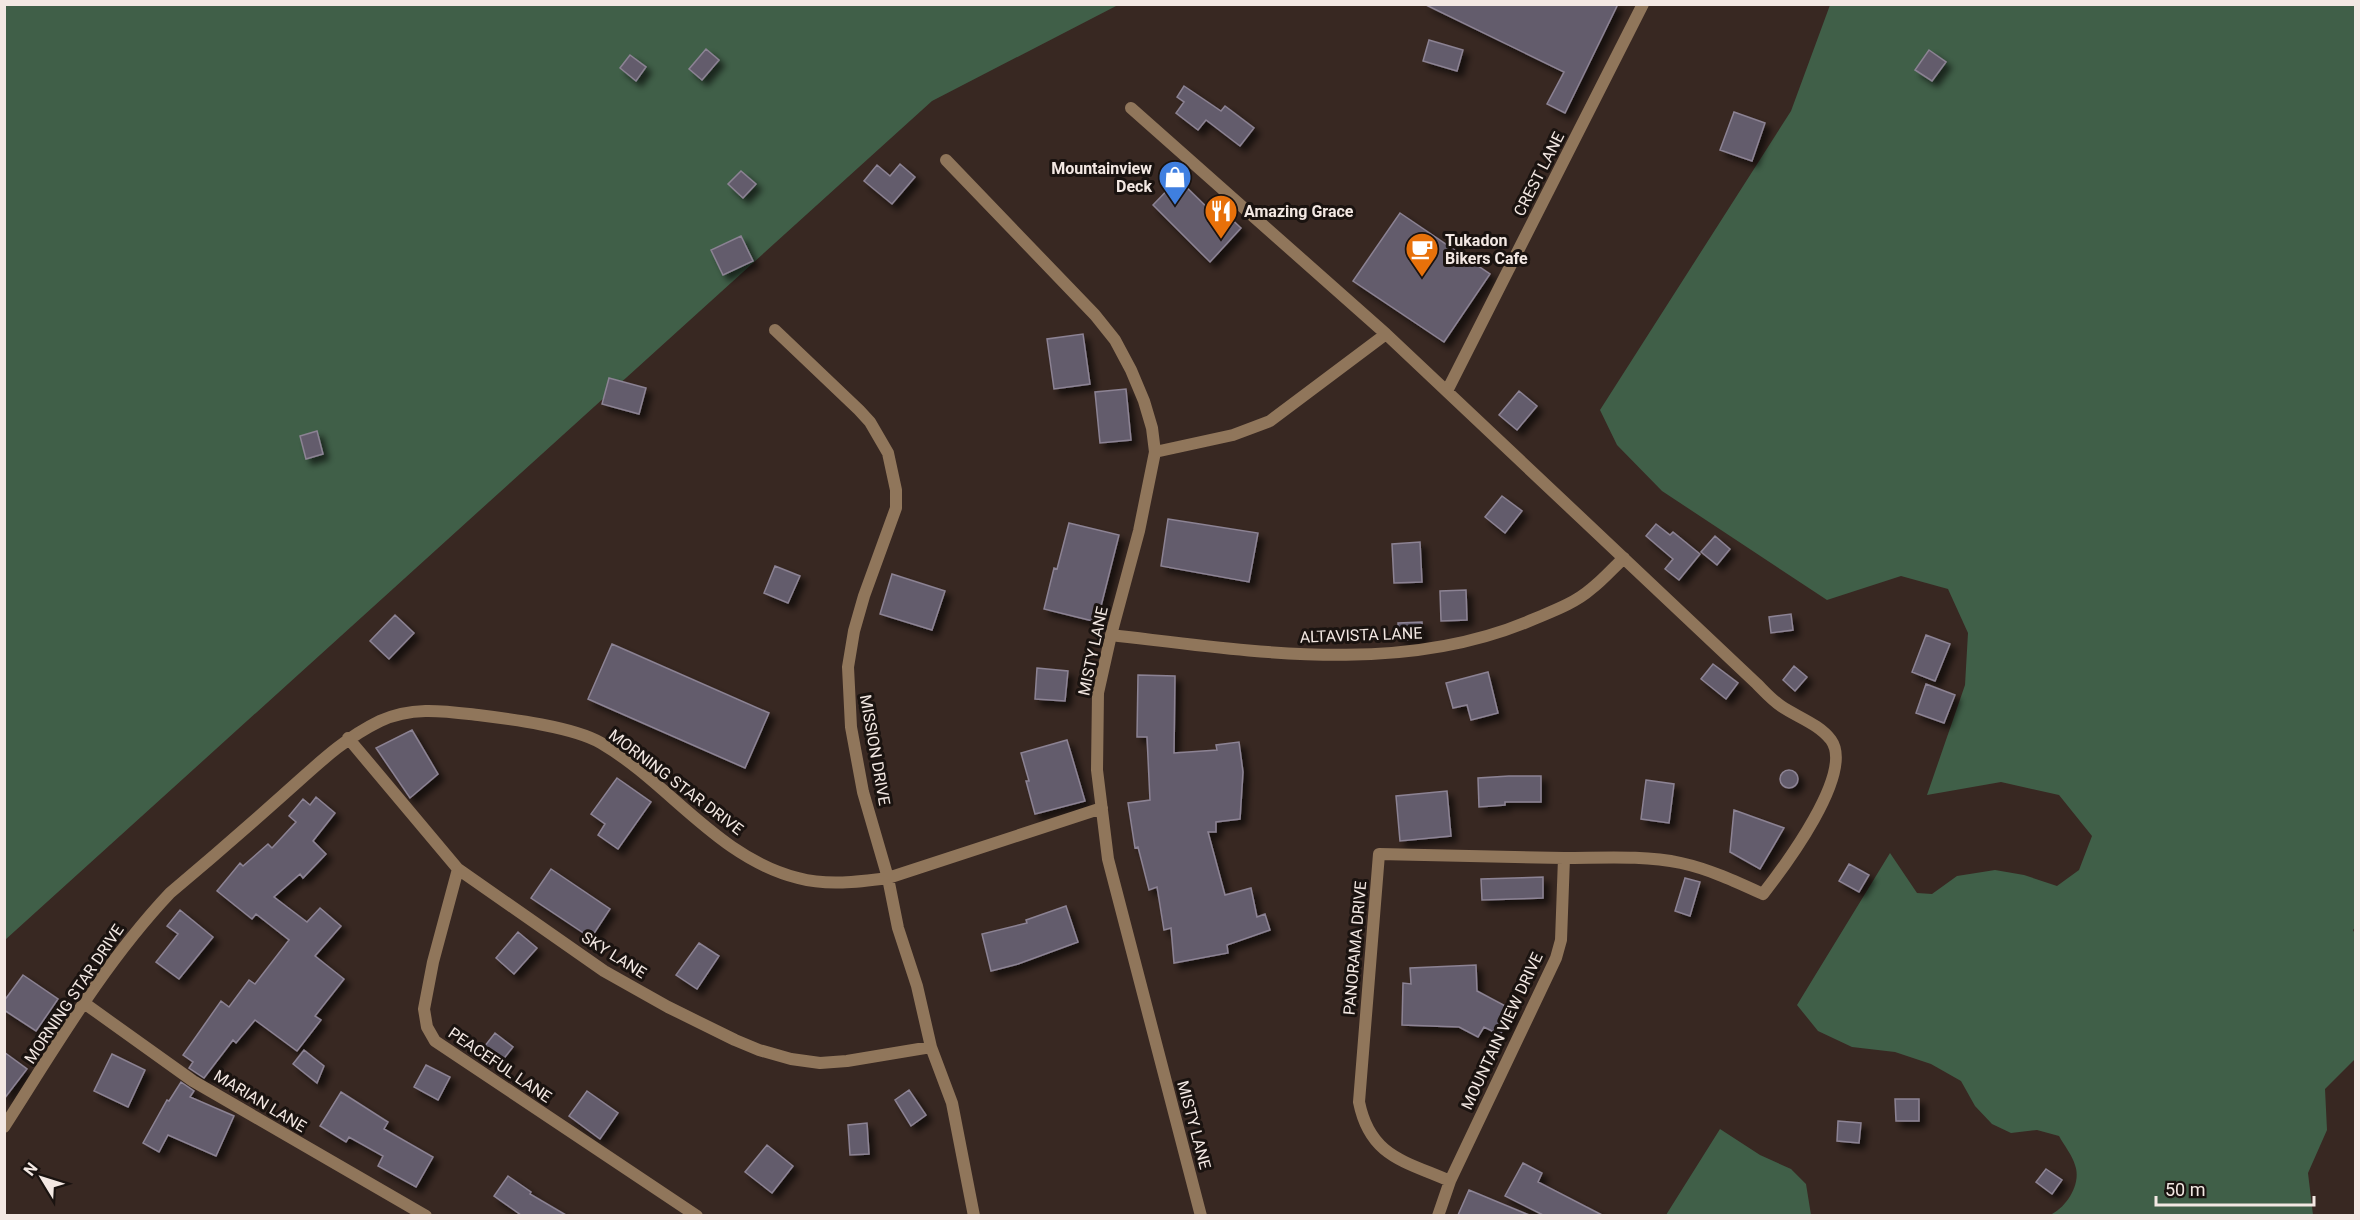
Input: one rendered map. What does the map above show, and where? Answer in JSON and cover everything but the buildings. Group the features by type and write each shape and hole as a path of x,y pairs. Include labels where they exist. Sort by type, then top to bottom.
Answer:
{"street":[{"name":"CREST LANE","path":"1447,391 1642,4"},
{"path":"1131,108 1386,334 1779,705 1821,730 1832,741 1837,754 1833,778 1802,842 1763,894 1732,879 1679,863 1638,859 1564,858"},
{"name":"MISTY LANE","path":"946,160 1095,315 1114,340 1131,370 1152,428 1155,452 1139,531 1111,634 1098,693 1097,770 1108,859 1201,1215"},
{"name":"MISSION DRIVE","path":"775,330 870,422 888,453 896,490 896,508 864,596 854,631 848,667 851,727 863,792 888,878 898,928 917,986 931,1047 952,1103 974,1215"},
{"path":"1155,452 1233,435 1270,421 1386,334"},
{"name":"ALTAVISTA LANE","path":"1111,634 1244,650 1314,655 1390,653 1441,647 1490,635 1563,606 1590,590 1624,558"},
{"name":"MORNING STAR DRIVE","path":"4,1126 84,1003 146,919 170,893 348,738 403,712 426,710 490,717 575,732 599,742 625,759 708,830 743,853 770,868 797,878 823,882 853,882 888,878 1102,808"},
{"name":"SKY LANE","path":"348,738 458,869 604,971 668,1007 759,1050 791,1059 820,1063 847,1061 931,1047"},
{"name":"PANORAMA DRIVE","path":"1450,1181 1388,1153 1376,1143 1362,1117 1359,1102 1379,854 1564,858"},
{"name":"MOUNTAIN VIEW DRIVE","path":"1438,1215 1450,1181 1556,958 1561,940 1564,858"},
{"name":"PEACEFUL LANE","path":"458,869 433,962 424,1009 427,1027 435,1041 697,1215"},
{"name":"MARIAN LANE","path":"84,1003 193,1081 426,1215"}],"green space":[{"path":"5,5 1118,5 932,101 5,940"},
{"path":"1830,5 2355,5 2356,926 2353,930 2356,936 2356,1058 2325,1089 2327,1130 2308,1173 2313,1215 2050,1215 2067,1201 2074,1187 2077,1172 2074,1161 2059,1136 2037,1130 2011,1133 1992,1124 1975,1106 1961,1081 1931,1064 1895,1052 1852,1047 1818,1031 1797,1005 1890,853 1917,893 1932,894 1957,876 1995,870 2024,875 2057,886 2079,870 2092,836 2059,795 2001,782 1927,795 1965,685 1968,633 1948,589 1901,576 1827,600 1662,491 1617,445 1600,410 1791,111"},
{"path":"1720,1129 1760,1155 1791,1169 1806,1184 1811,1215 1666,1215"}],"place":[{"name":"Mountainview Deck","path":"1175,206"},
{"name":"Amazing Grace","path":"1221,240"},
{"name":"Tukadon Bikers Cafe","path":"1422,278"}]}
